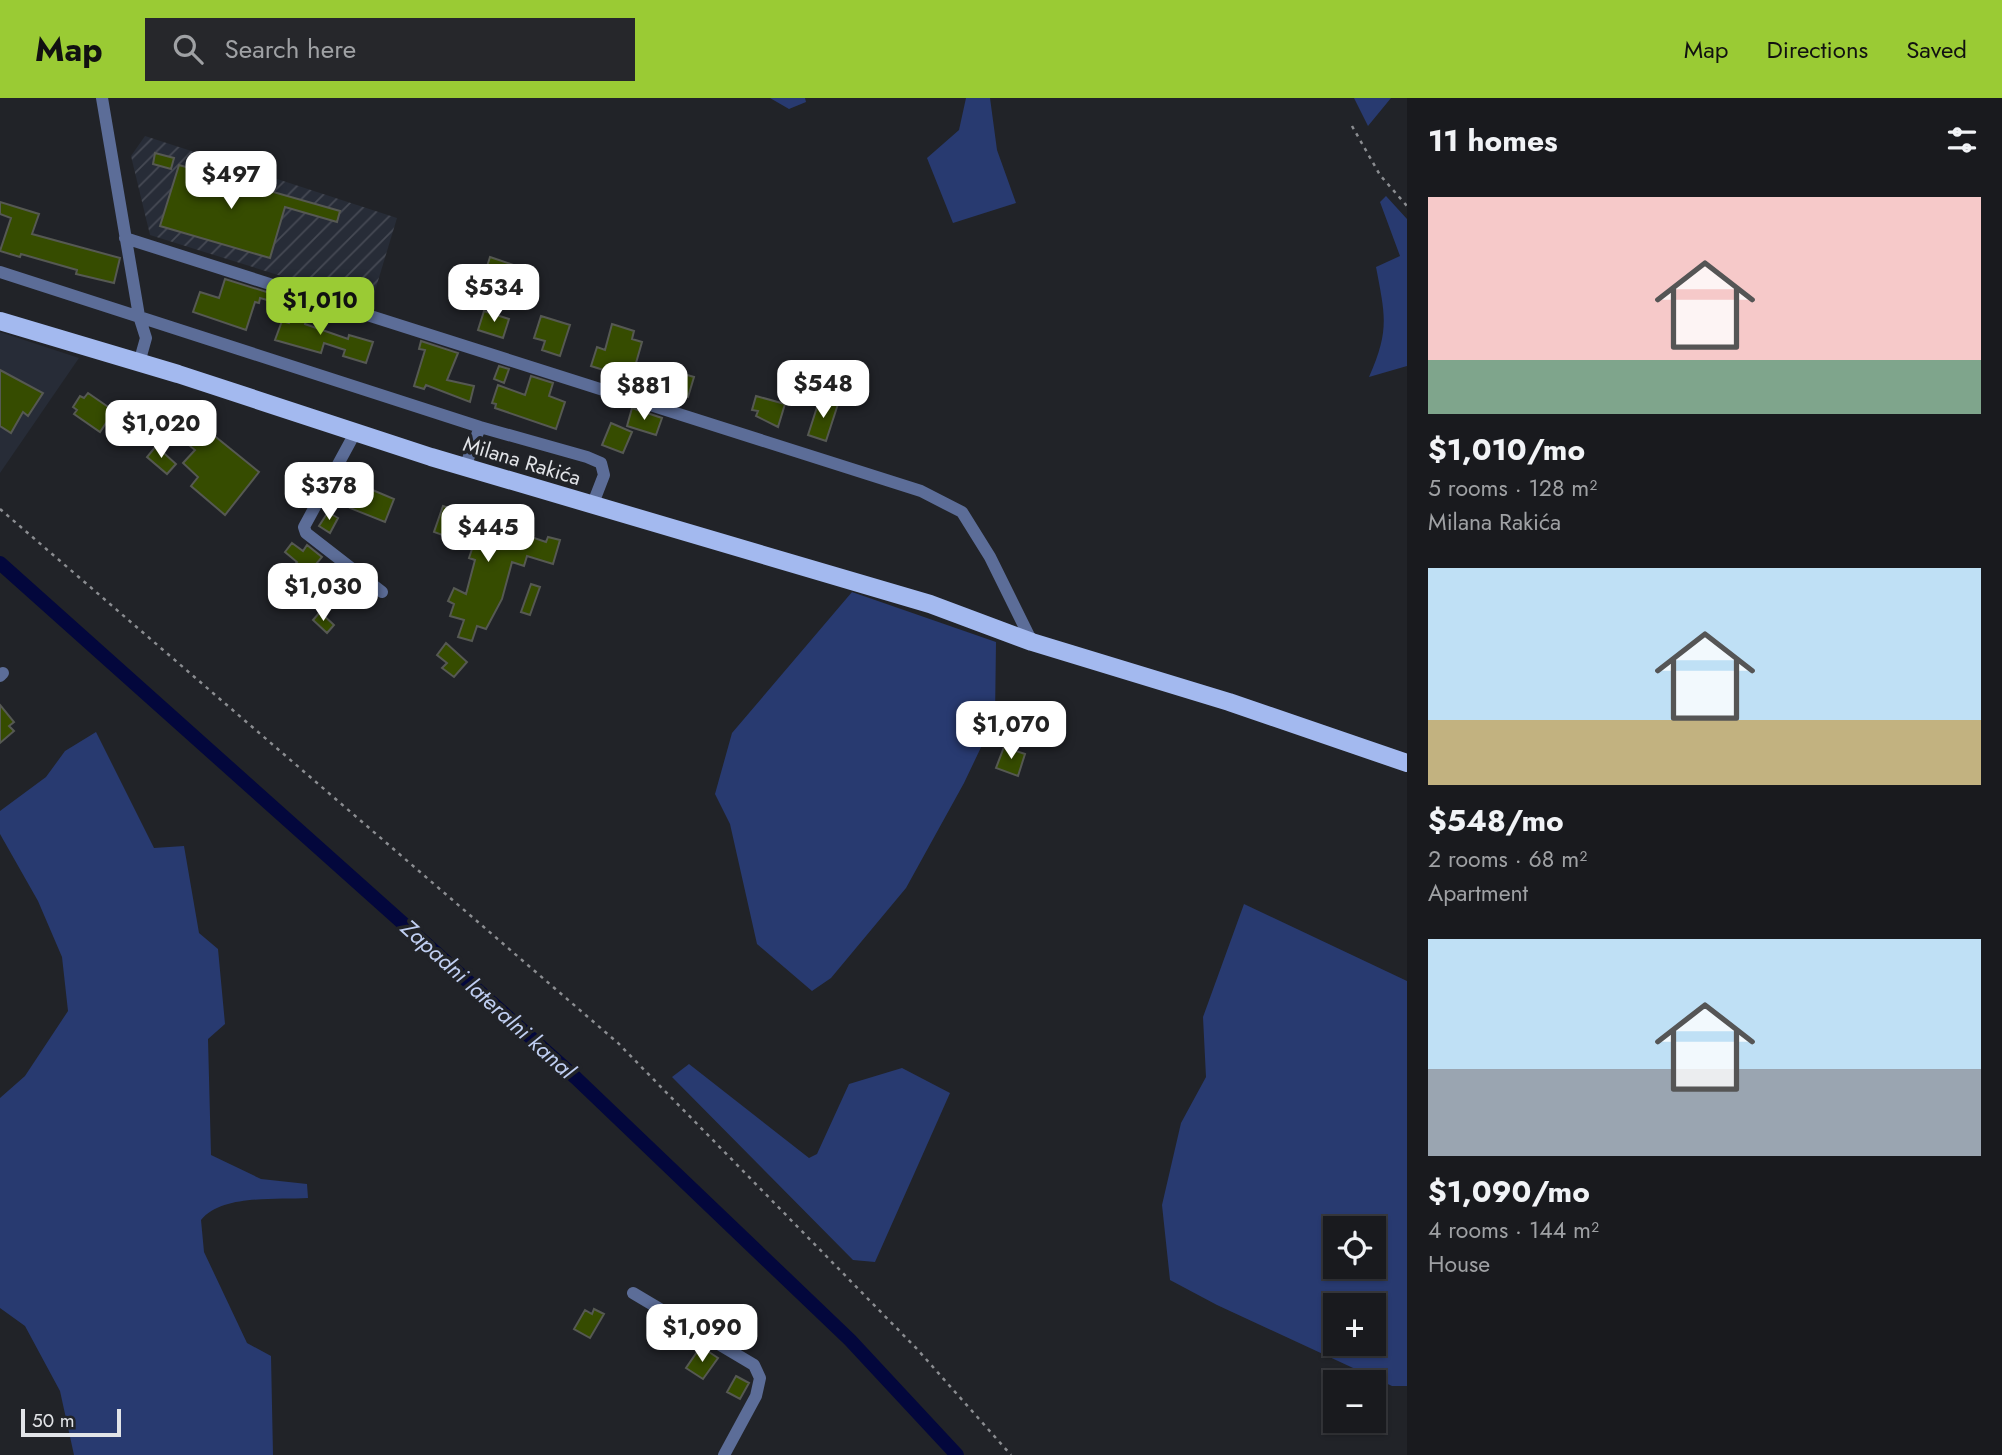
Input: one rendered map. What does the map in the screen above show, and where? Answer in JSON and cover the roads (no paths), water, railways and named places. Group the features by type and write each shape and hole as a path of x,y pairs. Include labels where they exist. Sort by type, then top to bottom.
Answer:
{"main road":[{"name":"Milana Rakića","path":"0,321 592,506 930,604 1032,642 1229,702 1407,763"}],"street":[{"path":"102,98 139,316 146,338 139,363"},
{"path":"125,238 921,491 962,512 990,557 1032,642"},
{"path":"0,272 480,427 601,463 604,475 592,506"},
{"path":"465,467 480,427"},
{"path":"355,433 304,527 306,533 382,592"},
{"path":"633,1293 754,1365 760,1378 756,1396 724,1455"}],"waterway":[{"name":"Zapadni lateralni kanal","path":"0,563 576,1078 850,1340 957,1455"}]}
